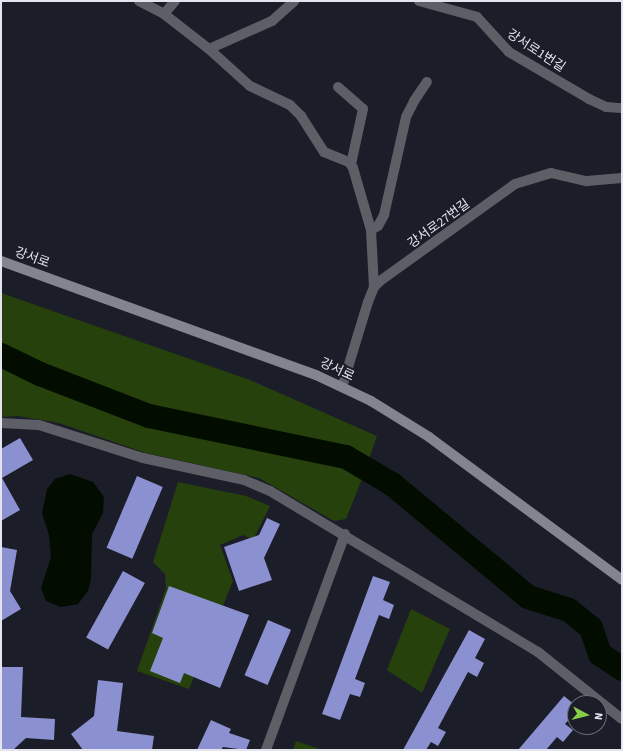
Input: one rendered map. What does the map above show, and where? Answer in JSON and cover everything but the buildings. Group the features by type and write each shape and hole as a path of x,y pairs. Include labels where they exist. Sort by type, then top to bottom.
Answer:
{"street":[{"path":"139,1 164,14 209,49 250,86 290,105 324,152 351,164"},
{"path":"164,14 175,1"},
{"path":"209,49 272,22 294,1"},
{"name":"강서로1번길","path":"419,1 477,17 509,52 589,99 606,106 622,108"},
{"path":"371,230 378,226 384,215 406,117 414,101 427,82"},
{"path":"338,87 363,110 351,164 371,230 374,287 342,387"},
{"name":"강서로27번길","path":"374,287 516,184 551,173 587,181 622,178"},
{"name":"강서로","path":"1,261 202,332 316,375 371,401 429,436 622,580"},
{"path":"1,423 39,425 143,458 244,480 270,491 344,534 538,652 622,720"},
{"path":"266,750 344,534"}],"green space":[{"path":"1,293 250,380 377,436 367,465 344,451 155,408 13,350 1,348"},
{"path":"1,364 147,426 329,461 362,479 346,519 334,521 259,478 146,453 59,423 18,416 1,417"},
{"path":"178,482 246,496 270,506 253,540 243,535 220,545 233,581 189,689 137,671 166,588 165,574 153,562"},
{"path":"411,609 450,629 422,693 387,670"},
{"path":"296,741 323,750 293,750"}],"shaded area":[{"path":"70,474 93,482 104,497 103,513 92,534 91,579 88,591 78,604 61,607 46,601 41,588 51,557 49,535 42,513 47,489 55,479"}],"waterway":[{"path":"1,355 40,374 149,416 346,457 392,484 528,597 569,610 591,628 600,654 622,669"}]}
